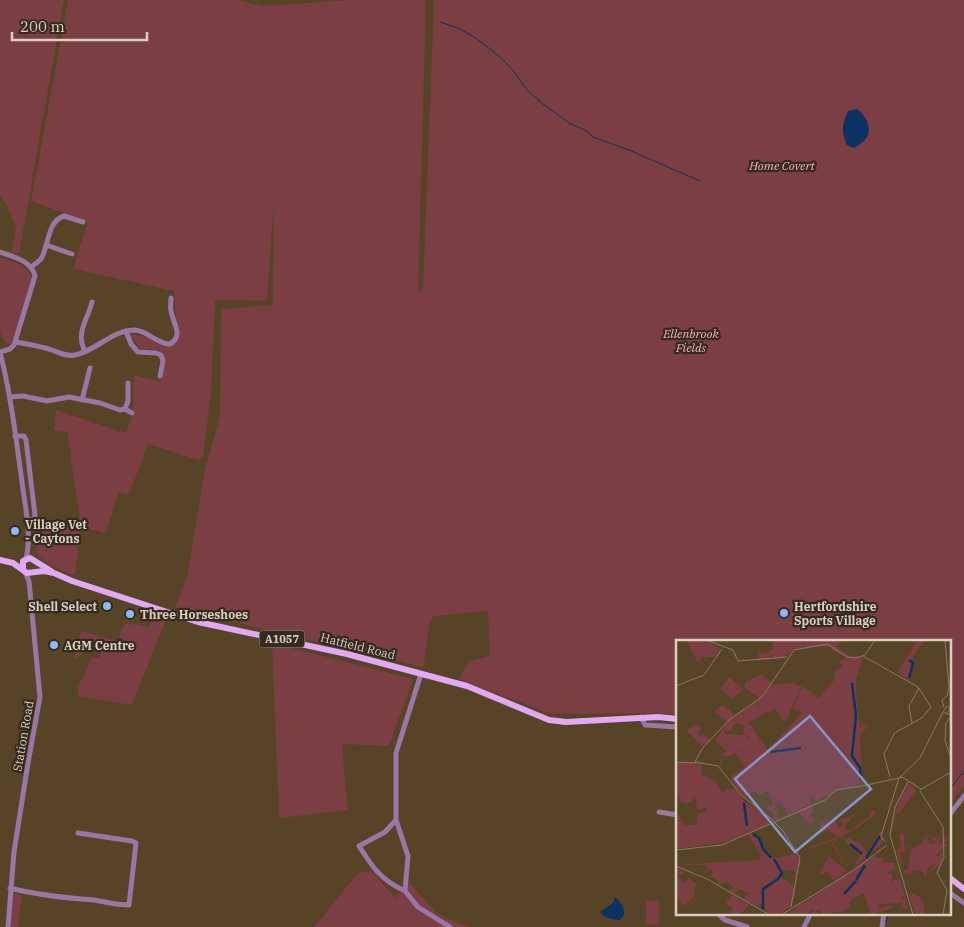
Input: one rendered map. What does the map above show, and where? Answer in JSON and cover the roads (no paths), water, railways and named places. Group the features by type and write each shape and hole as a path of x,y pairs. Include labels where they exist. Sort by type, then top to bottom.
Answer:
{"main road":[{"path":"30,558 36,561 37,567 29,571 22,564 25,559 30,558"},
{"name":"Hatfield Road","path":"13,563 25,559"},
{"name":"Hatfield Road","path":"0,560 13,563 29,571 54,573"},
{"name":"Hatfield Road","path":"36,561 54,573 72,581 198,622 347,654 467,686 550,720 566,722 641,717"},
{"name":"A1057","path":"641,717 676,719"},
{"path":"952,880 964,889"}],"street":[{"path":"31,267 40,259 54,224 61,216 83,222"},
{"path":"46,245 72,254"},
{"path":"0,252 18,258 31,267 34,274 34,280 16,342 11,348 0,352 10,397 29,547 36,561"},
{"path":"16,342 48,349 68,356 74,356 126,332 142,332 164,344 170,344 178,332 171,310 171,298"},
{"path":"85,351 81,344 82,326 92,302"},
{"path":"126,332 131,344 138,352 161,355 163,362 160,376"},
{"path":"82,400 90,368"},
{"path":"125,409 128,401 128,383"},
{"path":"10,397 23,396 47,401 66,397 120,410 125,409 132,413"},
{"path":"15,436 24,436 26,440 35,515 34,519 27,521"},
{"path":"25,559 29,547"},
{"name":"Station Road","path":"8,927 12,864 40,697 29,571"},
{"path":"405,892 408,856 396,820 396,752 421,674"},
{"path":"641,717 645,725 676,727"},
{"path":"952,811 964,796"},
{"path":"659,812 676,816"},
{"path":"396,820 385,832 359,846 374,868 389,884 405,892 418,907 450,927"},
{"path":"10,888 67,898 97,900 120,905 129,904 136,844 132,841 78,833"},
{"path":"952,894 964,903"},
{"path":"718,914 725,920 747,927"},
{"path":"804,927 810,914"},
{"path":"882,927 884,914"}],"water":[{"path":"857,109 864,116 868,124 869,133 864,141 854,148 847,145 843,128 848,111"},
{"path":"615,897 622,905 624,911 623,917 620,920 604,916 600,912 613,903"}],"waterway":[{"path":"440,22 458,28 476,38 499,56 512,69 527,90 569,123 585,130 593,137 629,150 700,181"},
{"path":"952,786 964,771"},
{"path":"886,922 888,914"}],"place":[{"name":"Village Vet - Caytons","path":"15,531"},
{"name":"Shell Select","path":"107,606"},
{"name":"Hertfordshire Sports Village","path":"784,613"},
{"name":"Three Horseshoes","path":"130,614"},
{"name":"AGM Centre","path":"54,645"}],"park label":[{"name":"Home Covert","path":"782,165"},
{"name":"Ellenbrook Fields","path":"691,340"}]}
